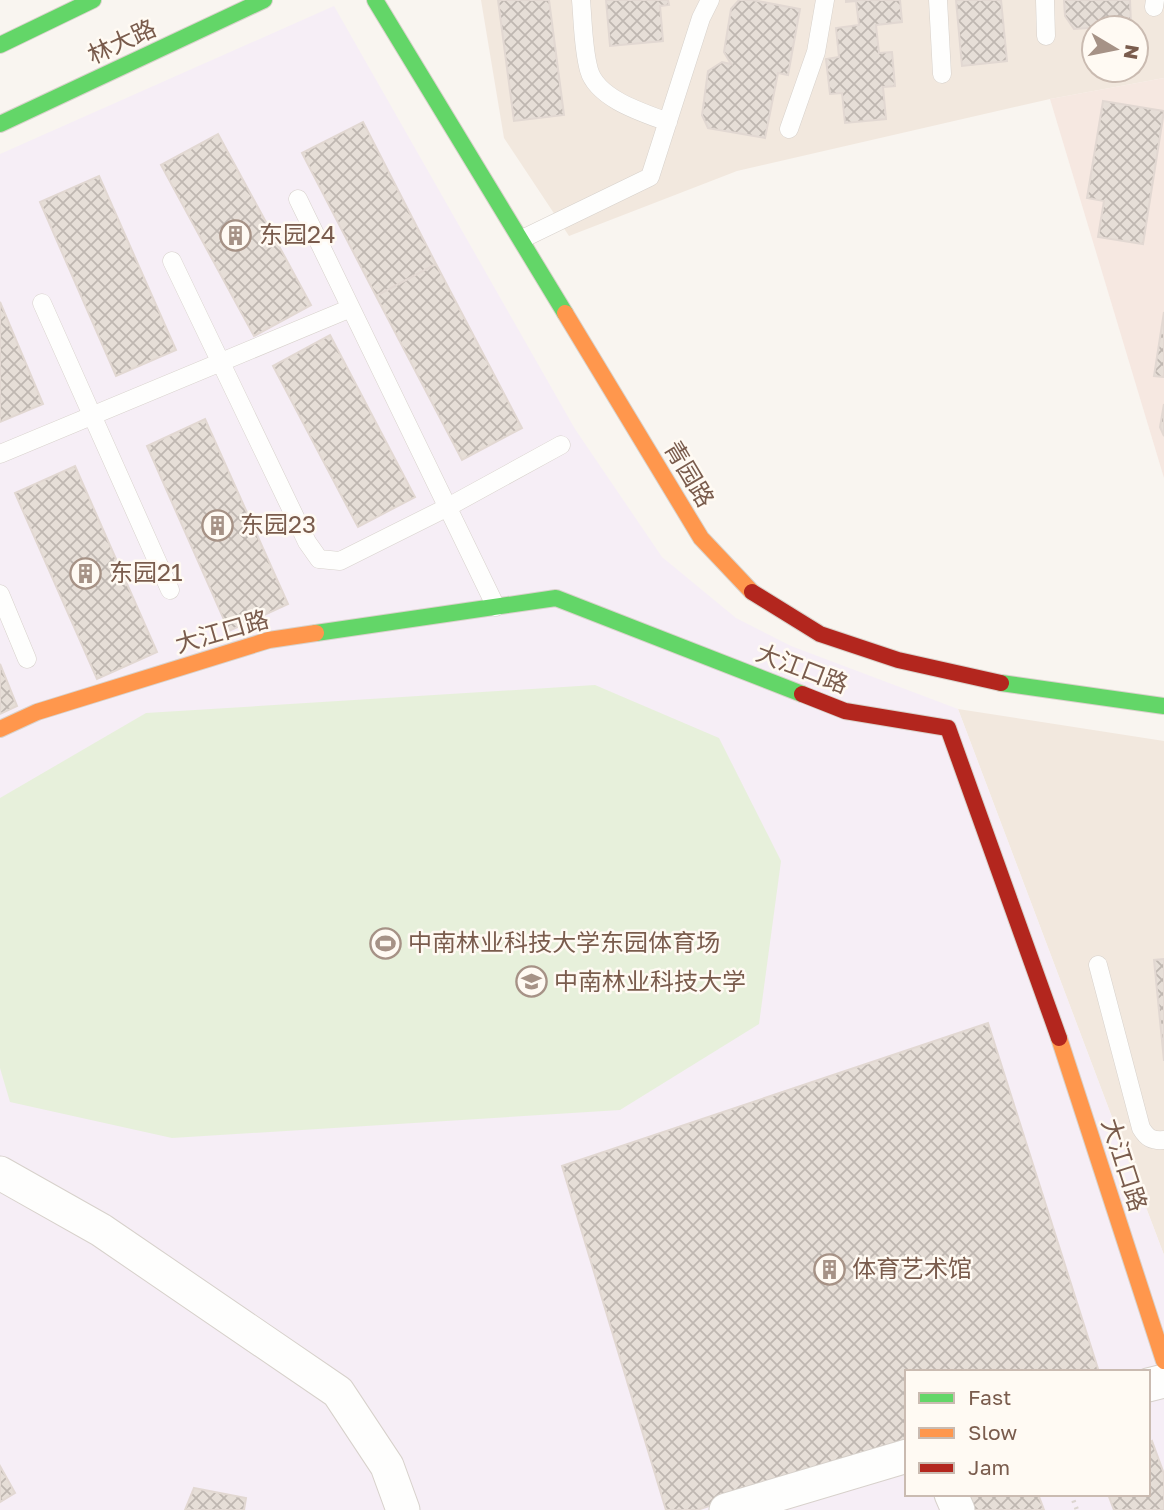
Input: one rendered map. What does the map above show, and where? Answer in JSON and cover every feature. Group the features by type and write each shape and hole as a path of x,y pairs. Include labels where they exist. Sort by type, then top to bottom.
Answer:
{"street":[{"path":"0,45 93,0"},
{"name":"林大路","path":"0,124 264,0"},
{"name":"青园路","path":"375,0 701,538 748,589 820,634 898,660 983,680 1164,706"},
{"name":"大江口路","path":"0,729 37,712 269,639 556,598 845,711 948,728 1041,983 1164,1361"},
{"path":"0,1173 101,1230 338,1392 387,1466 403,1510"},
{"path":"726,1510 905,1457"}],"lane":[{"path":"581,0 589,72 598,87 628,107 668,122"},
{"path":"522,239 650,177 701,18 710,0"},
{"path":"789,129 816,52 825,0"},
{"path":"938,0 942,74"},
{"path":"1045,0 1046,36"},
{"path":"298,200 496,607"},
{"path":"172,261 307,542 319,559 340,561 448,507 561,445"},
{"path":"42,303 170,590"},
{"path":"0,454 351,308"},
{"path":"0,594 27,659"},
{"path":"1098,965 1141,1128 1146,1137 1164,1140"}],"shaded area":[{"path":"481,0 1164,0 1164,78 1150,81 1150,14 1080,14 1080,84 1131,84 1050,99 737,171 569,236 504,138"},
{"name":"中南林业科技大学","path":"334,6 575,429 662,557 736,618 791,646 958,709 1164,1255 1164,1510 0,1510 0,154"},
{"path":"1164,78 1164,478 1050,99 1131,84 1150,84 1150,81"},
{"path":"958,709 1164,741 1164,1255"}],"green space":[{"name":"中南林业科技大学东园体育场","path":"595,685 719,738 781,861 759,1024 620,1110 172,1138 10,1102 0,1068 0,798 146,713"}],"building":[{"path":"498,0 549,0 564,115 514,121"},
{"path":"606,0 668,0 669,5 660,6 663,41 610,46"},
{"path":"739,0 800,9 788,75 778,73 765,138 708,128 702,115 708,71 722,62 731,64 724,52 731,9"},
{"path":"846,0 900,0 902,22 876,25 879,53 892,52 895,86 883,87 886,119 845,123 842,93 830,94 826,59 839,57 836,28 859,25 856,1"},
{"path":"956,0 1001,0 1007,61 962,66"},
{"path":"1064,0 1130,0 1131,14 1080,14 1080,29 1074,29 1065,16"},
{"path":"1103,101 1164,111 1143,244 1098,237 1104,201 1087,198"},
{"path":"363,122 436,264 376,296 302,153"},
{"name":"东园24","path":"218,134 311,305 254,336 161,165"},
{"path":"99,176 176,350 116,376 40,202"},
{"path":"436,264 522,428 462,460 376,296"},
{"path":"0,302 43,404 0,422"},
{"path":"1164,312 1164,377 1154,376"},
{"path":"330,335 415,497 358,527 273,366"},
{"path":"1164,404 1164,436 1160,427"},
{"name":"东园23","path":"205,419 288,604 229,631 147,446"},
{"name":"东园21","path":"75,466 157,652 97,679 15,493"},
{"path":"0,664 17,706 0,714"},
{"path":"1164,959 1164,1061 1154,960"},
{"name":"体育艺术馆","path":"988,1023 1098,1370 905,1370 905,1442 697,1510 666,1510 562,1166"},
{"path":"1152,1441 1164,1474 1164,1510 1114,1510 1109,1496 1150,1496"},
{"path":"0,1466 15,1493 0,1502"},
{"path":"194,1488 246,1498 244,1510 185,1510"},
{"path":"960,1496 1039,1496 1044,1510 964,1510"}],"traffic: fast":[{"path":"0,45 93,0"},
{"path":"0,124 264,0"},
{"path":"375,0 565,313"},
{"path":"316,633 556,598 802,694"},
{"path":"1001,683 1164,706"}],"traffic: slow":[{"path":"565,313 701,538 752,592"},
{"path":"0,729 37,712 269,640 316,633"},
{"path":"1059,1038 1164,1361"}],"traffic: jam":[{"path":"752,592 820,634 898,660 1001,683"},
{"path":"802,694 845,711 948,728 1059,1038"}],"place":[{"name":"东园24","path":"236,235"},
{"name":"东园23","path":"217,525"},
{"name":"东园21","path":"86,573"},
{"name":"中南林业科技大学东园体育场","path":"385,943"},
{"name":"中南林业科技大学","path":"531,982"},
{"name":"体育艺术馆","path":"829,1269"}]}
